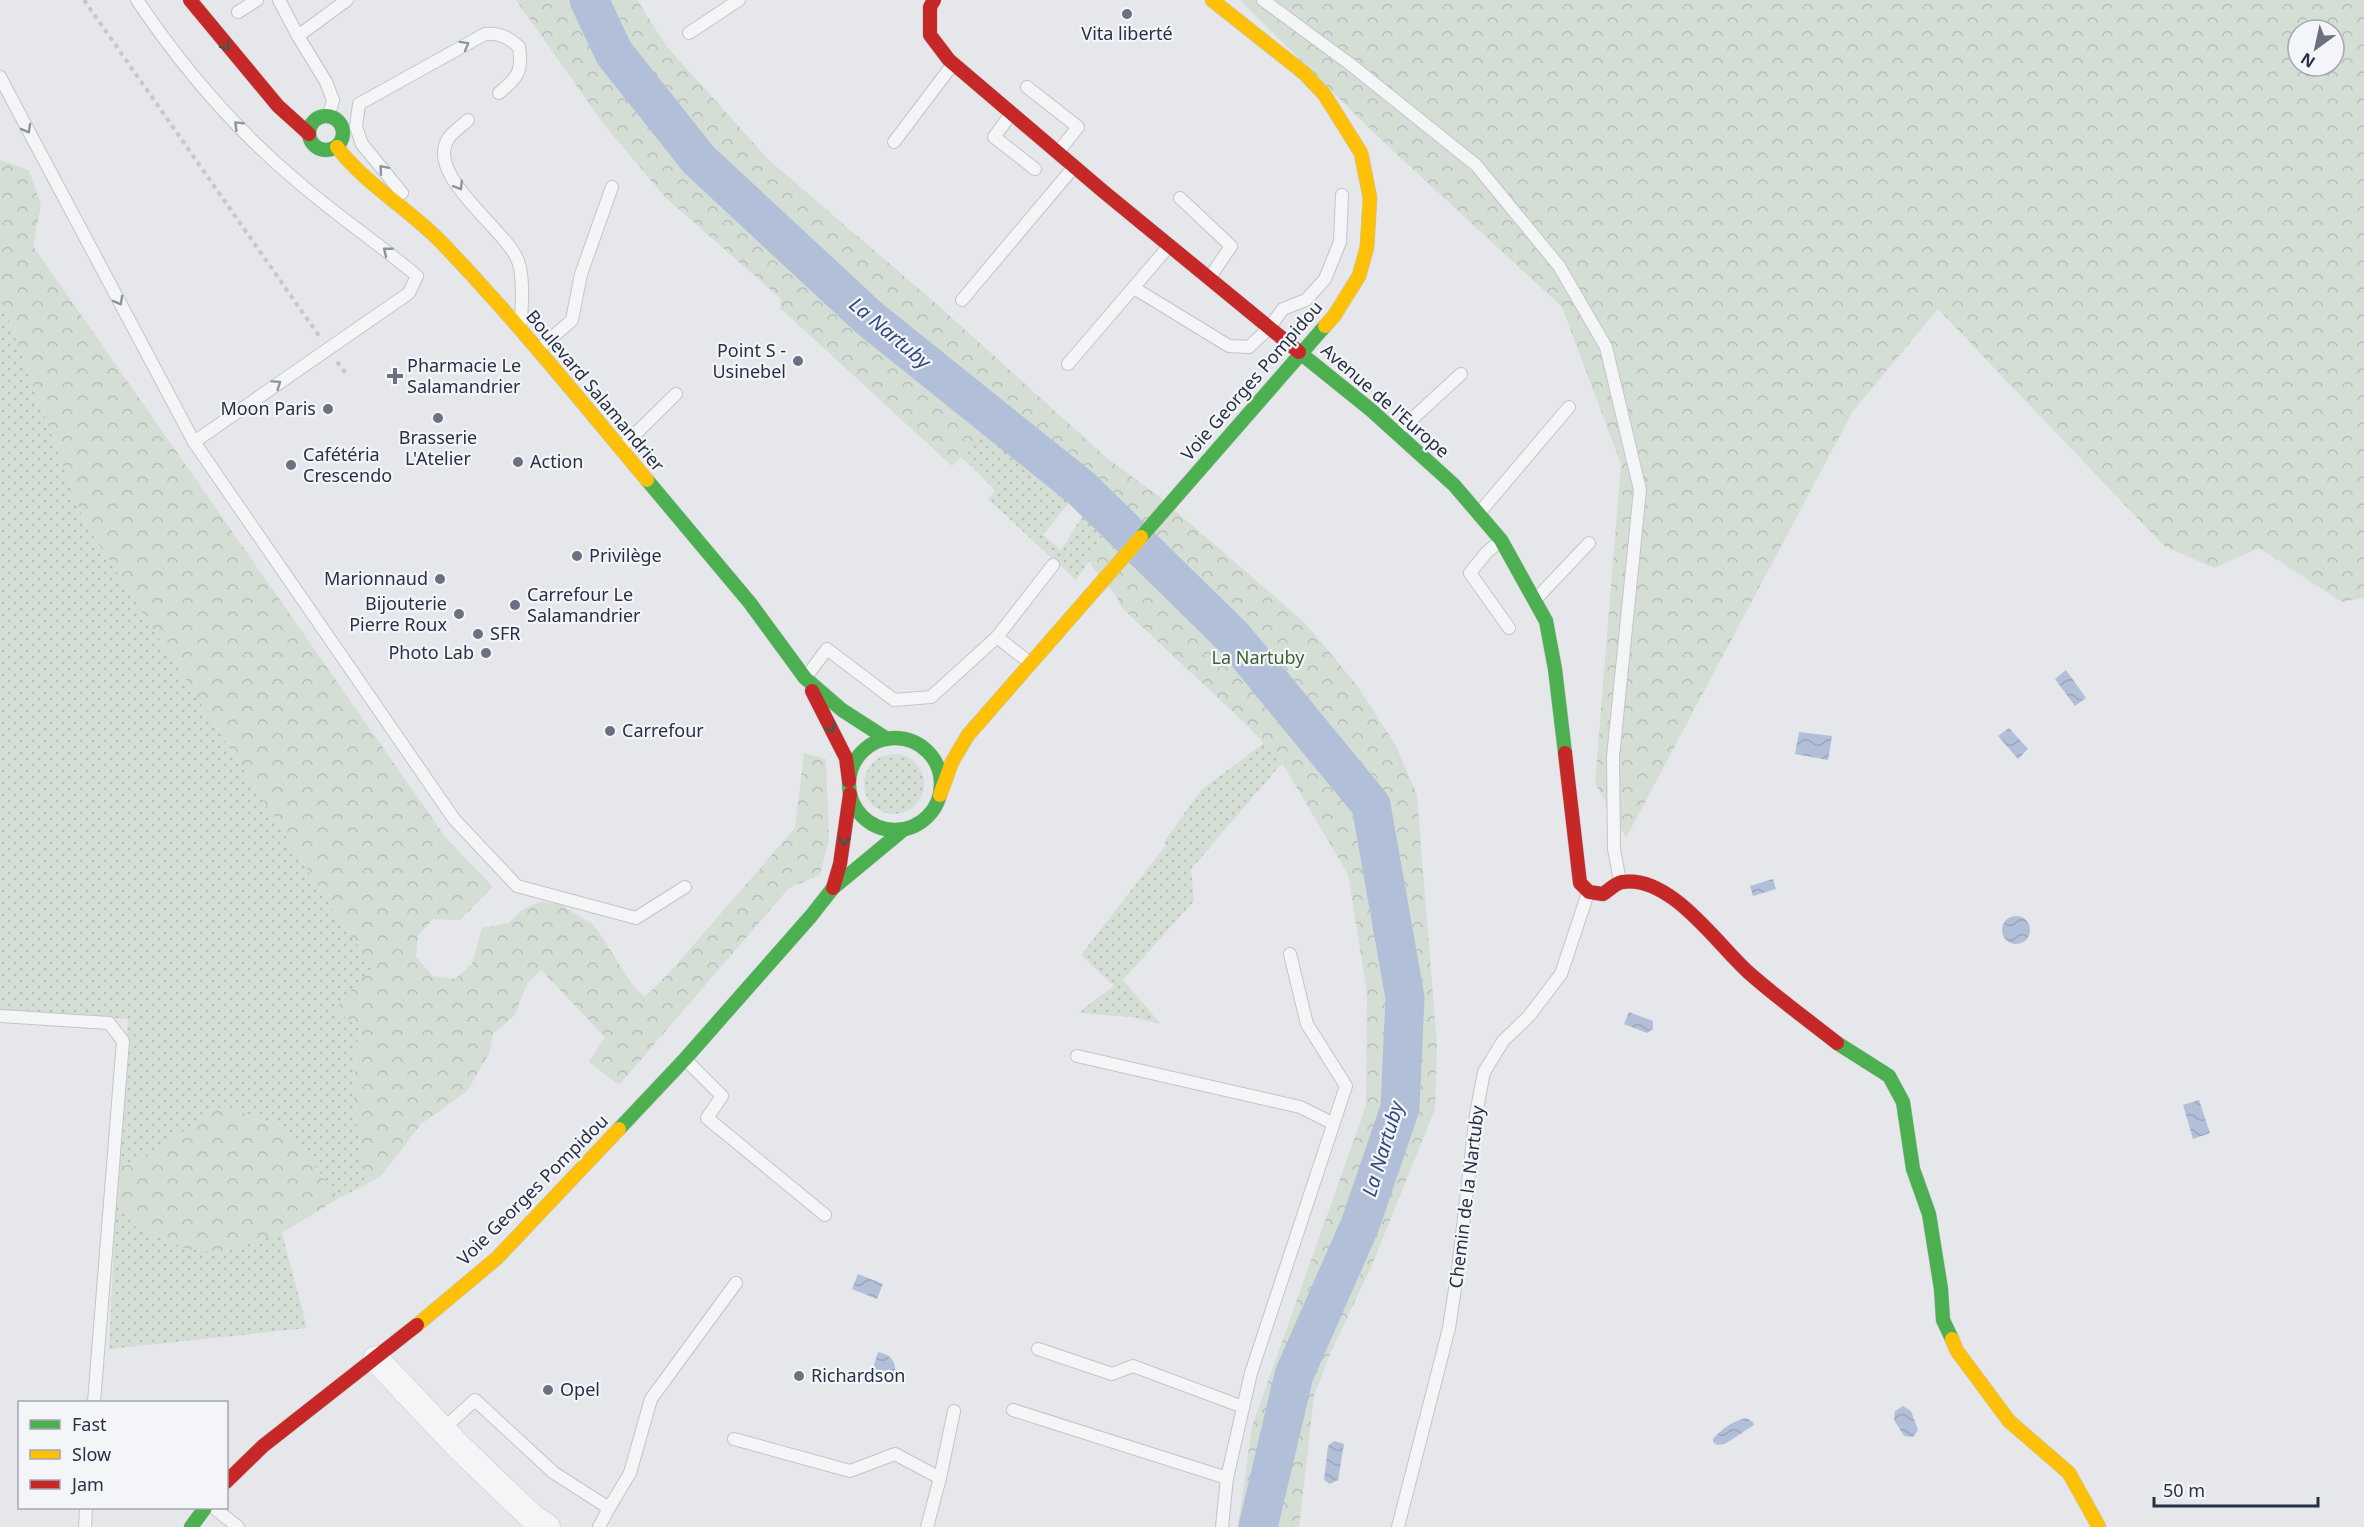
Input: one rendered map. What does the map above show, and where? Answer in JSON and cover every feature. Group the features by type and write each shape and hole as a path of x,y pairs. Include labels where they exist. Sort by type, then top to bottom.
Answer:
{"street":[{"path":"190,0 278,106 309,134"},
{"name":"Voie Georges Pompidou","path":"940,795 952,762 968,735 1334,316 1359,276 1367,247 1370,198 1361,153 1324,94 1304,74 1212,0"},
{"name":"Avenue de l'Europe","path":"928,2 930,35 953,64 1074,167 1397,433 1454,485 1501,540 1546,621 1555,669 1580,883 1589,892"},
{"path":"329,115 338,120 343,128 343,139 337,147 321,150 312,143 309,128 315,119 329,115"},
{"name":"Boulevard Salamandrier","path":"337,147 352,167 439,240 520,328 750,603 805,678 843,751 848,767 849,787"},
{"name":"Boulevard Salamandrier","path":"805,678 842,710 887,739"},
{"path":"952,739 968,735"},
{"path":"909,741 922,748 933,759 939,772 940,795 934,809 924,820 903,830 880,828 867,821 856,810 849,787 852,766 861,753 872,744 887,739 934,743"},
{"name":"Voie Georges Pompidou","path":"833,888 840,864 849,787"},
{"name":"Voie Georges Pompidou","path":"228,1480 263,1446 376,1359 496,1258 685,1059 750,983 812,916 833,888 903,830"},
{"path":"1589,892 1603,894 1620,882 1638,882 1664,892 1702,922 1762,984 1838,1044 1889,1076 1903,1102 1913,1169 1929,1214 1941,1289 1943,1320 1957,1351 2009,1421 2069,1473 2099,1527"},
{"path":"376,1359 532,1517 547,1527"},
{"path":"191,1527 204,1509"}],"lane":[{"path":"137,0 161,36 224,111 297,182 417,276 410,293 194,442"},
{"path":"238,12 257,0"},
{"path":"279,0 326,82 333,100 329,115"},
{"path":"298,36 347,0"},
{"path":"689,33 738,0"},
{"path":"1263,0 1350,64 1476,165 1559,266 1606,347 1640,490 1613,757 1614,849 1620,882"},
{"path":"414,218 399,187 362,144 356,127 359,104 484,34 496,33 508,37 519,47 520,69 513,80 499,93"},
{"path":"894,142 953,64"},
{"path":"0,77 194,442 454,819 517,886 636,918 685,887"},
{"path":"1027,87 1078,127 1058,153"},
{"path":"1011,113 994,137 1035,169"},
{"path":"468,120 448,138 444,151 445,165 467,200 512,250 519,262 522,302 520,328"},
{"path":"962,300 1074,167"},
{"path":"538,350 572,320 581,274 612,187"},
{"path":"1134,288 1228,346 1249,347 1269,328 1283,309 1306,300 1325,279 1340,242 1342,195"},
{"path":"1180,198 1231,246 1210,277"},
{"path":"1068,364 1170,245"},
{"path":"1397,433 1461,374"},
{"path":"620,449 676,394"},
{"path":"1478,514 1569,407"},
{"path":"1501,540 1486,553 1470,573 1509,628"},
{"path":"1534,601 1589,543"},
{"path":"805,678 827,648 894,700 931,697 997,637 1053,565"},
{"path":"997,637 1030,663"},
{"name":"Chemin de la Nartuby","path":"1398,1527 1449,1328 1476,1114 1484,1072 1503,1041 1528,1016 1561,974 1589,892"},
{"path":"1222,1527 1227,1478 1251,1373 1346,1086 1307,1024 1290,954"},
{"path":"0,1016 109,1023 123,1041 94,1401"},
{"path":"1077,1056 1300,1107 1332,1124"},
{"path":"685,1059 722,1096 707,1118 825,1215"},
{"path":"599,1527 630,1473 651,1399 736,1283"},
{"path":"1038,1349 1112,1374 1132,1366 1243,1407"},
{"path":"443,1429 475,1400 554,1473 609,1508"},
{"path":"1013,1410 1227,1478"},
{"path":"927,1527 954,1411"},
{"path":"734,1439 850,1471 895,1454 940,1478"},
{"path":"85,1527 86,1509"},
{"path":"215,1509 238,1527"}],"path":[{"path":"84,0 347,375"}],"green space":[{"name":"La Nartuby","path":"516,0 637,0 667,47 769,160 940,307 1108,459 1156,494 1304,622 1356,684 1395,744 1417,795 1437,1045 1435,1109 1372,1265 1330,1354 1314,1396 1299,1527 1238,1527 1252,1426 1366,1106 1367,993 1348,874 1282,763 1251,729 1122,608 1093,567 1089,561 1106,529 1089,506 994,424 952,466 780,308 781,299 665,197 605,126"},
{"path":"1240,0 2364,0 2364,598 2342,602 2259,548 2214,568 2164,546 1938,309 1853,411 1626,838 1595,783 1621,464 1562,307 1375,134"},
{"path":"0,160 29,170 41,205 33,246 446,838 493,887 460,920 433,919 418,936 416,957 433,976 455,979 472,964 482,928 508,923 522,910 540,902 559,904 594,925 634,987 645,997 670,972 795,828 804,753 826,759 829,839 820,875 789,888 619,1085 589,1062 605,1037 541,970 528,982 514,1016 493,1034 489,1054 467,1091 421,1124 382,1175 365,1185 353,1090 359,1028 335,1009 372,967 84,521 0,297"},
{"path":"0,297 84,521 334,911 373,967 336,1009 359,1028 353,1090 365,1185 339,1198 286,1129 161,1146 116,1171 128,1019 0,1011"},
{"path":"994,423 1075,495 1043,535 1061,550 1089,506 1106,529 1076,580 988,499 995,490 961,456"},
{"path":"1264,743 1282,763 1191,869 1194,901 1123,980 1161,1024 1133,1017 1078,1013 1114,986 1081,955 1166,845 1164,842 1201,790"},
{"path":"894,754 915,763 924,784 915,805 894,814 873,805 864,784 873,763"},
{"path":"223,1105 286,1129 339,1198 282,1233 218,1253 184,1248 137,1228 116,1200 116,1171 161,1146"},
{"path":"116,1200 137,1228 218,1253 282,1233 307,1328 109,1349"}],"water":[{"path":"2066,670 2086,698 2075,706 2055,679"},
{"path":"2009,728 2028,749 2018,759 1998,736"},
{"path":"1799,732 1832,736 1828,760 1795,754"},
{"path":"1773,879 1776,889 1753,896 1750,886"},
{"path":"2016,916 2026,920 2030,930 2026,940 2016,944 2006,940 2002,930 2006,920"},
{"path":"1629,1012 1653,1021 1653,1029 1647,1033 1624,1024"},
{"path":"2199,1100 2210,1133 2193,1139 2183,1105"},
{"path":"858,1274 883,1284 877,1299 852,1289"},
{"path":"878,1352 893,1360 896,1377 873,1368"},
{"path":"1903,1406 1911,1411 1918,1430 1913,1437 1904,1436 1894,1420 1895,1411"},
{"path":"1746,1418 1754,1425 1725,1444 1717,1445 1713,1442 1713,1439 1724,1429"},
{"path":"1334,1441 1344,1444 1338,1480 1330,1484 1324,1480 1328,1446"}],"waterway":[{"name":"La Nartuby","path":"589,0 614,53 699,160 869,318 1081,488 1234,638 1371,805 1405,998 1400,1108 1360,1225 1294,1375 1258,1527"}],"traffic: fast":[{"path":"326,116 338,121 343,133 338,145 326,150 314,145 309,133 314,121 326,116"},
{"path":"1141,537 1325,326"},
{"path":"1299,352 1371,410 1454,485 1501,540 1546,621 1555,669 1565,753"},
{"path":"647,480 750,603 805,678 842,710 887,739"},
{"path":"895,738 913,741 928,751 938,766 941,784 938,802 928,817 913,827 895,830 877,827 862,817 852,802 849,784 852,766 862,751 877,741 895,738"},
{"path":"619,1129 685,1059 833,888 903,830"},
{"path":"1837,1043 1889,1076 1903,1102 1913,1169 1929,1214 1941,1289 1943,1320 1952,1339"},
{"path":"191,1527 204,1509"}],"traffic: slow":[{"path":"1212,0 1304,73 1324,94 1361,153 1370,198 1367,247 1359,276 1334,316 1325,326"},
{"path":"337,147 348,161 374,185 441,242 495,300 647,480"},
{"path":"940,795 952,762 968,735 1141,537"},
{"path":"417,1325 497,1258 619,1129"},
{"path":"1952,1339 1957,1351 2009,1421 2069,1473 2099,1527"}],"traffic: jam":[{"path":"190,0 278,106 309,134"},
{"path":"934,0 930,7 930,35 949,60 1104,192 1299,352"},
{"path":"812,691 846,758 849,781"},
{"path":"1565,753 1580,883 1589,892 1603,894 1622,882 1640,882 1658,889 1691,914 1748,972 1837,1043"},
{"path":"833,888 840,864 850,794"},
{"path":"228,1480 263,1446 417,1325"}],"place":[{"name":"Vita liberté","path":"1127,14"},
{"name":"Point S - Usinebel","path":"798,361"},
{"name":"Pharmacie Le Salamandrier","path":"395,376"},
{"name":"Moon Paris","path":"328,409"},
{"name":"Brasserie L'Atelier","path":"438,418"},
{"name":"Action","path":"518,462"},
{"name":"Cafétéria Crescendo","path":"291,465"},
{"name":"Privilège","path":"577,556"},
{"name":"Marionnaud","path":"440,579"},
{"name":"Carrefour Le Salamandrier","path":"515,605"},
{"name":"Bijouterie Pierre Roux","path":"459,614"},
{"name":"SFR","path":"478,634"},
{"name":"Photo Lab","path":"486,653"},
{"name":"Carrefour","path":"610,731"},
{"name":"Richardson","path":"799,1376"},
{"name":"Opel","path":"548,1390"}]}
